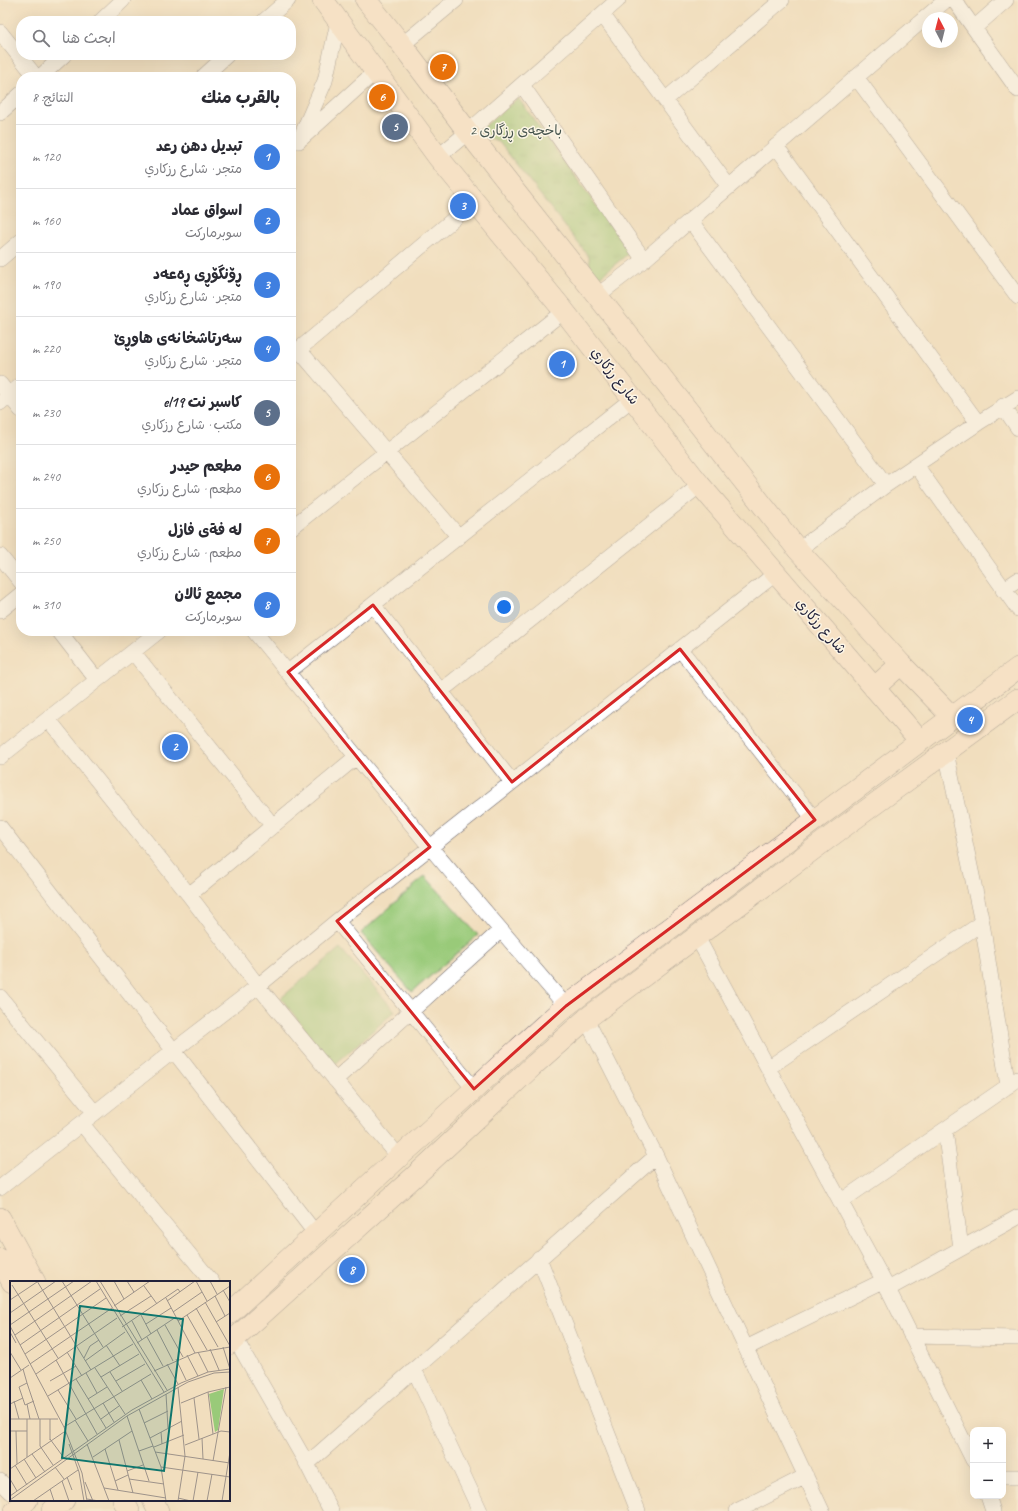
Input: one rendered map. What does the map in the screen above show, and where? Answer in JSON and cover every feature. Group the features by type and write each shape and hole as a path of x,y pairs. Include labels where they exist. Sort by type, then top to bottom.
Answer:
{"street":[{"path":"106,16 123,0"},
{"path":"270,16 288,0"},
{"name":"شارع رزكاري","path":"323,0 438,157 564,311 700,485 920,741"},
{"path":"366,0 468,132 798,550 901,664 952,717"},
{"path":"402,45 456,0"},
{"path":"438,157 618,0"},
{"path":"665,100 782,0"},
{"path":"598,295 644,260 946,0"},
{"path":"954,0 1018,90"},
{"path":"974,28 1006,0"},
{"path":"602,14 729,187"},
{"path":"296,143 325,82 338,22"},
{"path":"0,32 16,52"},
{"path":"22,60 32,72"},
{"path":"45,72 59,60"},
{"path":"208,72 222,60"},
{"path":"296,144 376,71"},
{"path":"856,77 1018,297"},
{"path":"522,85 644,260"},
{"path":"0,113 16,99"},
{"path":"776,146 978,423"},
{"path":"296,352 474,202"},
{"path":"690,220 886,485"},
{"path":"0,259 16,245"},
{"path":"296,524 564,311"},
{"path":"296,354 388,452 459,536"},
{"path":"16,387 3,394 16,406"},
{"path":"798,550 886,485 1018,398"},
{"path":"288,672 632,399"},
{"path":"1004,406 1018,428"},
{"path":"916,465 1018,609"},
{"path":"441,691 700,485"},
{"path":"0,556 16,576"},
{"path":"0,1188 173,1051 258,986 337,921 775,574"},
{"path":"1004,590 1018,580"},
{"path":"0,611 16,598"},
{"path":"373,605 512,782"},
{"path":"63,636 98,680"},
{"path":"0,757 153,636"},
{"path":"258,636 430,847 566,1006"},
{"path":"680,649 815,820"},
{"path":"133,652 273,826"},
{"path":"874,688 901,664"},
{"path":"231,1309 316,1234 398,1157 427,1133 566,1006 1018,668"},
{"path":"331,1511 307,1464 232,1341 586,1019 844,826 1018,700"},
{"path":"48,718 189,895 258,986 398,1157"},
{"path":"840,1202 1013,1083 982,923 946,752"},
{"path":"189,895 356,757"},
{"path":"0,827 316,1234"},
{"path":"337,921 474,1089"},
{"path":"768,1068 982,923"},
{"path":"335,1080 501,930"},
{"path":"697,937 885,1285 970,1454"},
{"path":"630,957 643,976"},
{"path":"0,997 95,1113"},
{"path":"586,1019 656,1156 822,1511"},
{"path":"82,1124 211,1281"},
{"path":"945,1130 961,1248"},
{"path":"307,1464 656,1156"},
{"path":"746,1348 885,1285 961,1248 1018,1216"},
{"path":"0,1218 34,1281"},
{"path":"539,1258 638,1511"},
{"path":"0,1259 11,1281"},
{"path":"911,1336 1018,1338"},
{"path":"414,1369 480,1511"},
{"path":"737,1511 806,1476"},
{"path":"1006,1477 1018,1477"},
{"path":"0,1481 10,1492"},
{"path":"989,1499 993,1511"},
{"path":"52,1511 63,1501"},
{"path":"124,1501 129,1511"},
{"path":"153,1501 158,1511"}],"highlighted area":[{"path":"373,605 512,782 680,649 815,820 566,1006 474,1089 337,921 430,847 288,672"}],"green space":[{"name":"باخچەی ڕزگاری 2","path":"518,98 630,252 596,280 590,270 589,257 499,142 487,138 480,130"},
{"path":"425,876 478,935 412,992 361,933"},
{"path":"340,948 395,1011 333,1066 281,998"}],"place":[{"name":"له فةى فازل","path":"443,67"},
{"name":"مطعم حيدر","path":"382,97"},
{"name":"كاسبر نت el19","path":"395,127"},
{"name":"ڕۆنگۆڕی ڕەعەد","path":"463,206"},
{"name":"تبديل دهن رعد","path":"562,364"},
{"name":"سەرتاشخانەى ھاوڕێ","path":"970,720"},
{"name":"اسواق عماد","path":"175,747"},
{"name":"مجمع ئالان","path":"352,1270"}]}
